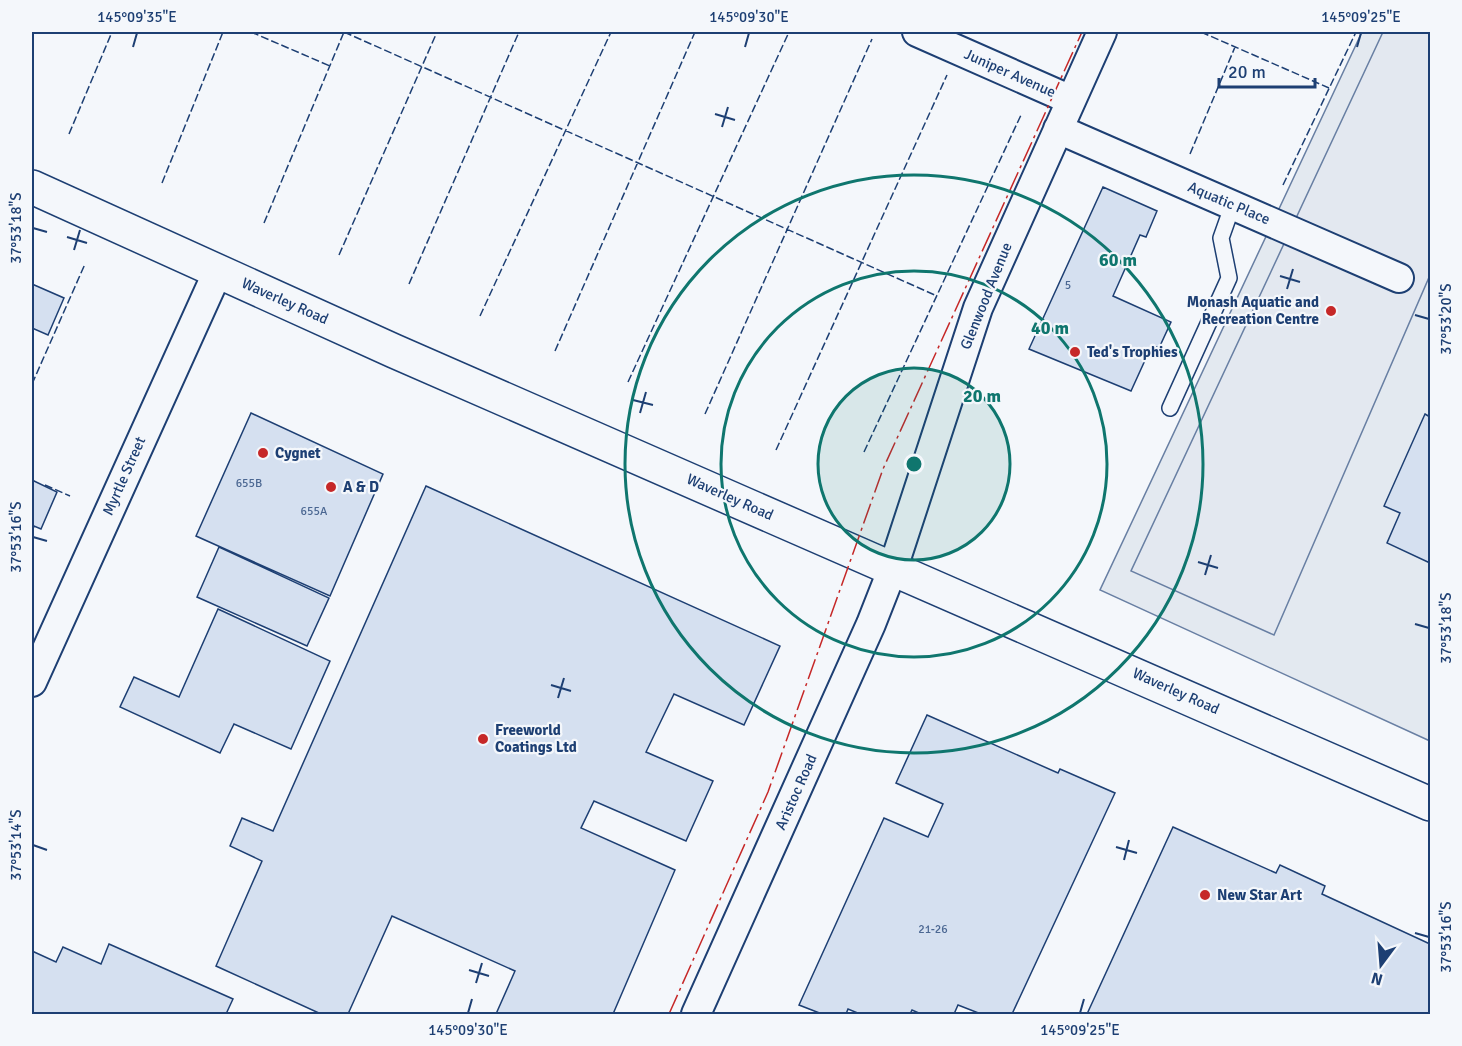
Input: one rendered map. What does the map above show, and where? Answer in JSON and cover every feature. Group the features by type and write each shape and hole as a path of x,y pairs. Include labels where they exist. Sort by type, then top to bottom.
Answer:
{"main road":[{"name":"Waverley Road","path":"32,187 394,351 1431,804"}],"street":[{"name":"Juniper Avenue","path":"917,32 1071,99"},
{"name":"Glenwood Avenue","path":"893,568 978,309 1102,32"},
{"name":"Aquatic Place","path":"1058,129 1399,278"},
{"name":"Myrtle Street","path":"32,682 218,271"},
{"name":"Aristoc Road","path":"696,1014 866,635 893,568"}],"lane":[{"path":"1170,408 1229,278 1221,238 1233,204"}],"shaded area":[{"name":"Monash Aquatic and Recreation Centre","path":"1362,32 1430,32 1430,741 1100,590"},
{"path":"1383,32 1430,32 1430,275 1274,635 1131,571"}],"building":[{"path":"1103,187 1157,211 1146,237 1140,235 1113,296 1171,322 1159,348 1152,345 1131,391 1029,349"},
{"path":"32,284 64,298 48,335 32,328"},
{"path":"251,413 383,474 330,596 196,536"},
{"path":"1425,414 1430,417 1430,563 1387,543 1400,513 1384,506"},
{"path":"32,480 57,492 41,529 34,526 32,532"},
{"name":"Freeworld Coatings Ltd","path":"426,486 780,646 744,725 674,694 646,752 713,781 686,841 594,801 581,828 675,870 613,1014 496,1014 515,971 392,916 348,1014 321,1014 216,966 262,861 230,846 242,818 273,831"},
{"path":"219,547 329,598 307,646 197,597"},
{"path":"218,609 330,661 291,749 234,724 220,753 120,707 134,677 179,697"},
{"path":"927,715 1058,773 1060,769 1115,793 1012,1014 981,1014 958,1005 954,1014 921,1014 912,1010 910,1014 860,1014 848,1009 846,1014 822,1014 799,1005 884,818 928,837 943,804 896,783"},
{"path":"1173,827 1276,873 1280,865 1325,886 1322,894 1430,944 1430,1014 1087,1014"},
{"path":"109,944 233,999 226,1014 32,1014 32,951 56,962 63,947 101,964"}],"fence":[{"path":"69,134 112,32"},
{"path":"162,183 223,32"},
{"path":"251,32 330,66"},
{"path":"344,32 937,296"},
{"path":"264,223 344,32"},
{"path":"339,255 437,32"},
{"path":"409,284 519,32"},
{"path":"480,316 611,32"},
{"path":"555,351 695,32"},
{"path":"628,382 789,32"},
{"path":"1201,32 1329,88"},
{"path":"1283,185 1356,32"},
{"path":"705,414 872,39"},
{"path":"1190,154 1235,47"},
{"path":"776,450 947,75"},
{"path":"864,452 1021,115"},
{"path":"32,384 85,264"},
{"path":"45,485 70,496"}],"power":[{"path":"669,1014 768,792 883,469 1082,32"}],"place":[{"name":"Monash Aquatic and Recreation Centre","path":"1331,311"},
{"name":"Ted's Trophies","path":"1075,352"},
{"name":"Cygnet","path":"263,453"},
{"name":"A & D","path":"331,487"},
{"name":"Freeworld Coatings Ltd","path":"483,739"},
{"name":"New Star Art","path":"1205,895"}]}
